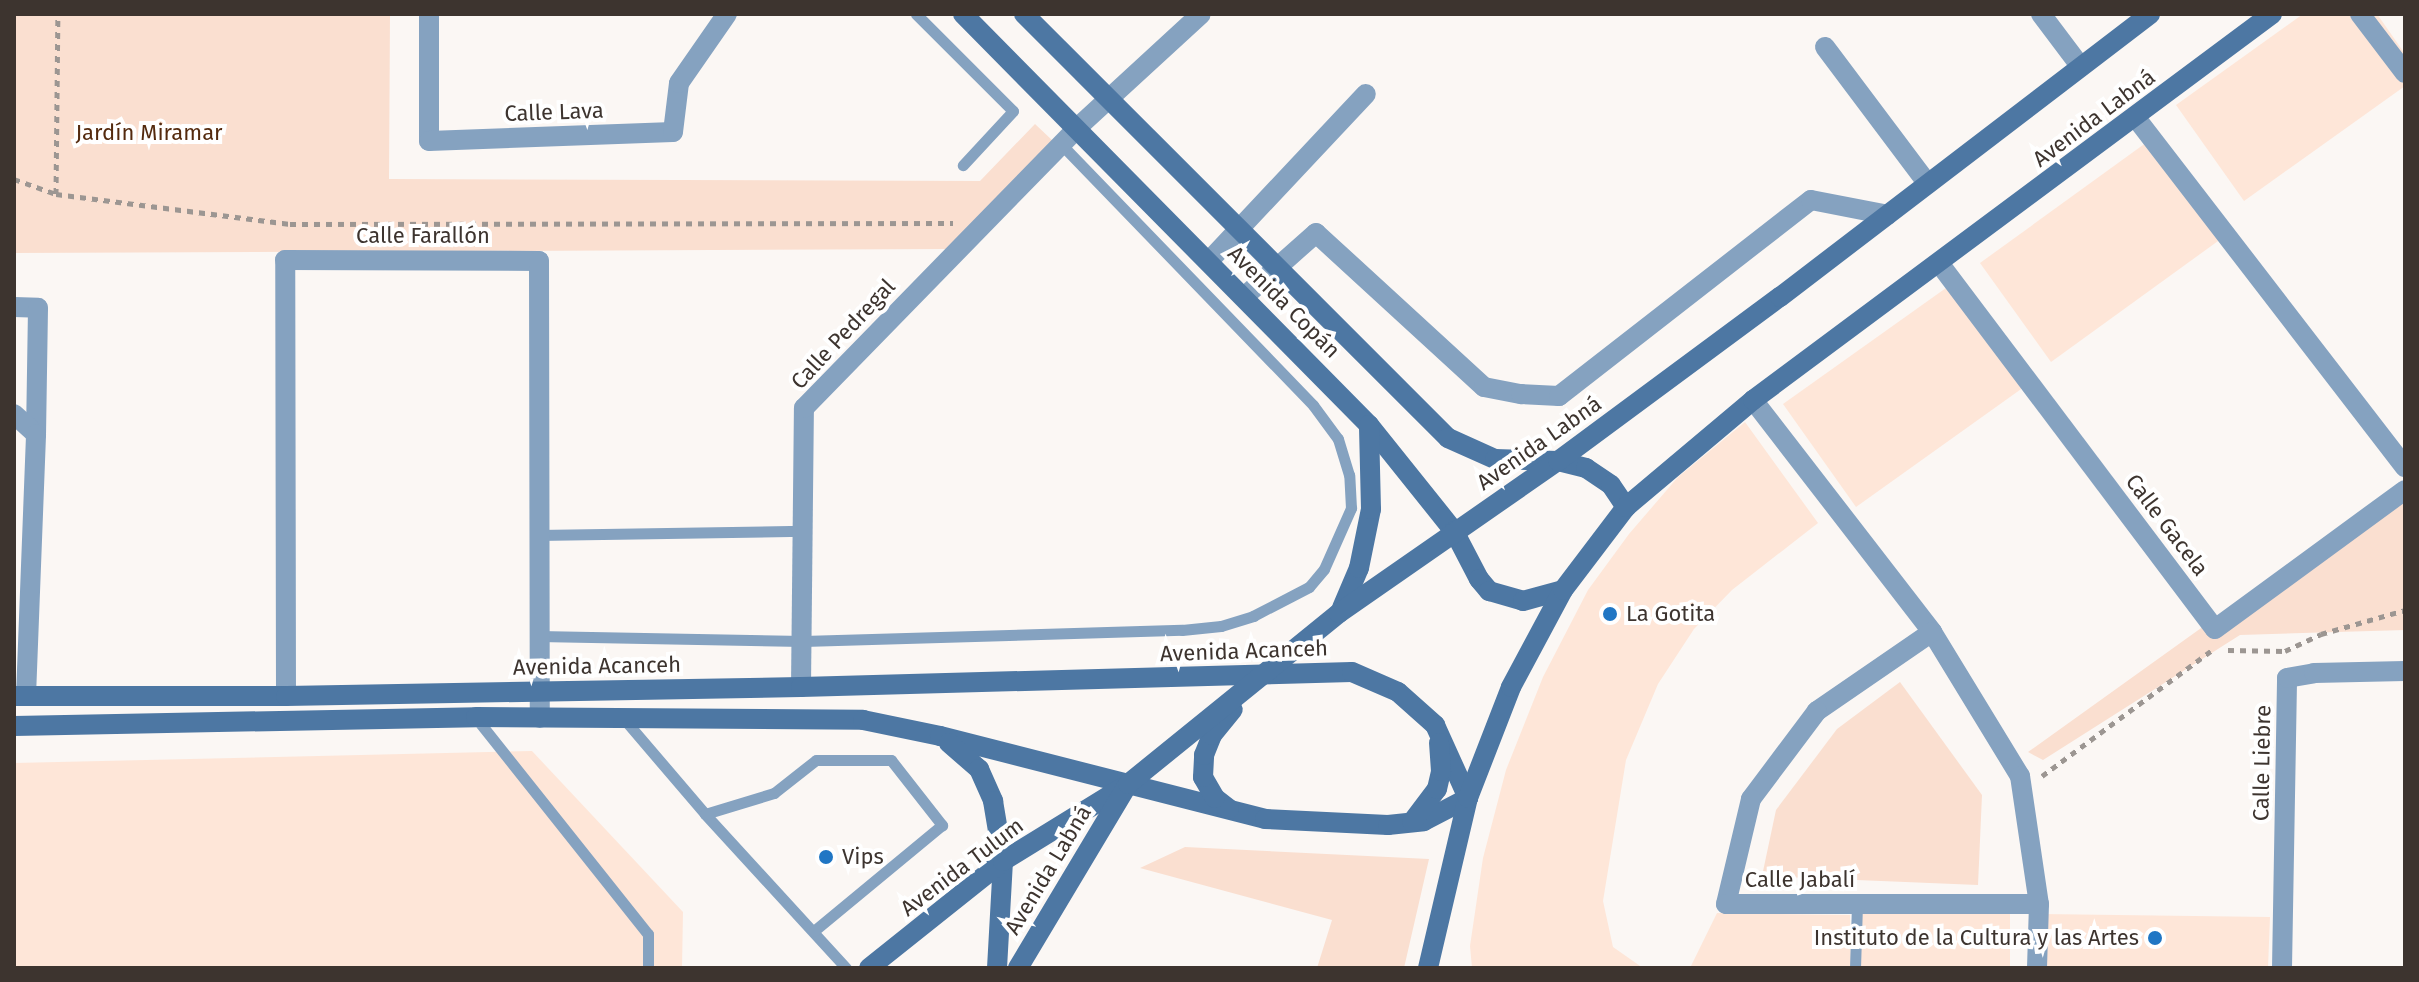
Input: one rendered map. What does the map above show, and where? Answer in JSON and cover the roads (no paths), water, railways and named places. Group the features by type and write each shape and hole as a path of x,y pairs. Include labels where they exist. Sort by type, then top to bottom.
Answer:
{"street":[{"name":"Calle Lava","path":"429,14 429,141 673,132 679,83 727,14"},
{"name":"Avenida Copán","path":"963,14 1245,296 1369,425 1454,531 1479,579 1489,591 1523,601 1563,590"},
{"name":"Avenida Copán","path":"1024,14 1448,438 1495,459 1558,461 1599,475 1626,507"},
{"name":"Calle Pedregal","path":"801,687 804,408 1077,128 1201,14"},
{"path":"2041,14 2081,67"},
{"name":"Avenida Labná","path":"1018,968 1128,784 1339,613 1558,461 1888,215 2150,14"},
{"name":"Avenida Labná","path":"1428,968 1432,940 1468,798 1511,687 1563,590 1626,507 1753,400 2272,14"},
{"path":"2360,14 2405,73"},
{"path":"1825,47 1928,184"},
{"path":"1209,261 1366,94"},
{"path":"2136,118 2405,467"},
{"path":"1245,296 1316,233 1484,387 1521,394 1559,396 1811,200 1888,215"},
{"name":"Calle Farallón","path":"286,696 285,260 539,261 540,718"},
{"name":"Calle Gacela","path":"1939,263 2215,629 2405,490"},
{"path":"14,307 38,308 36,434 20,696"},
{"path":"1753,400 1932,632 2020,776 2039,904 2037,968"},
{"path":"14,414 36,434"},
{"path":"1339,613 1359,568 1371,509 1369,425"},
{"name":"Calle Jabalí","path":"1932,632 1817,711 1751,799 1726,904 2039,904"},
{"name":"Calle Liebre","path":"2282,968 2287,678 2314,673 2405,671"},
{"name":"Avenida Acanceh","path":"20,696 286,696 801,687 1352,672 1398,692 1435,725 1468,798"},
{"path":"1229,809 1215,798 1203,777 1204,755 1212,735 1261,675"},
{"path":"14,726 476,717 863,720 940,736 1265,819 1388,825 1424,821 1468,798"},
{"path":"1412,822 1437,789 1441,771 1435,725"},
{"path":"940,736 969,757 986,782 993,801 1003,861 997,968"},
{"name":"Avenida Tulum","path":"869,968 1003,861 1128,784"},
{"path":"1432,940 1436,968"}],"lane":[{"path":"916,14 1013,111 963,165"},
{"path":"538,636 803,641 1039,636 1221,626 1253,616 1309,587 1330,556 1351,508 1349,475 1338,439 1292,383 1062,145"},
{"path":"538,535 804,531"},
{"path":"476,717 648,934 648,968"},
{"path":"624,719 705,814 846,968"},
{"path":"705,814 774,793 816,760 891,760 942,825 814,931"},
{"path":"1855,968 1857,904"}],"place":[{"name":"La Gotita","path":"1610,614"},
{"name":"Vips","path":"826,857"},
{"name":"Instituto de la Cultura y las Artes","path":"2155,938"}],"park label":[{"name":"Jardín Miramar","path":"149,133"}]}
